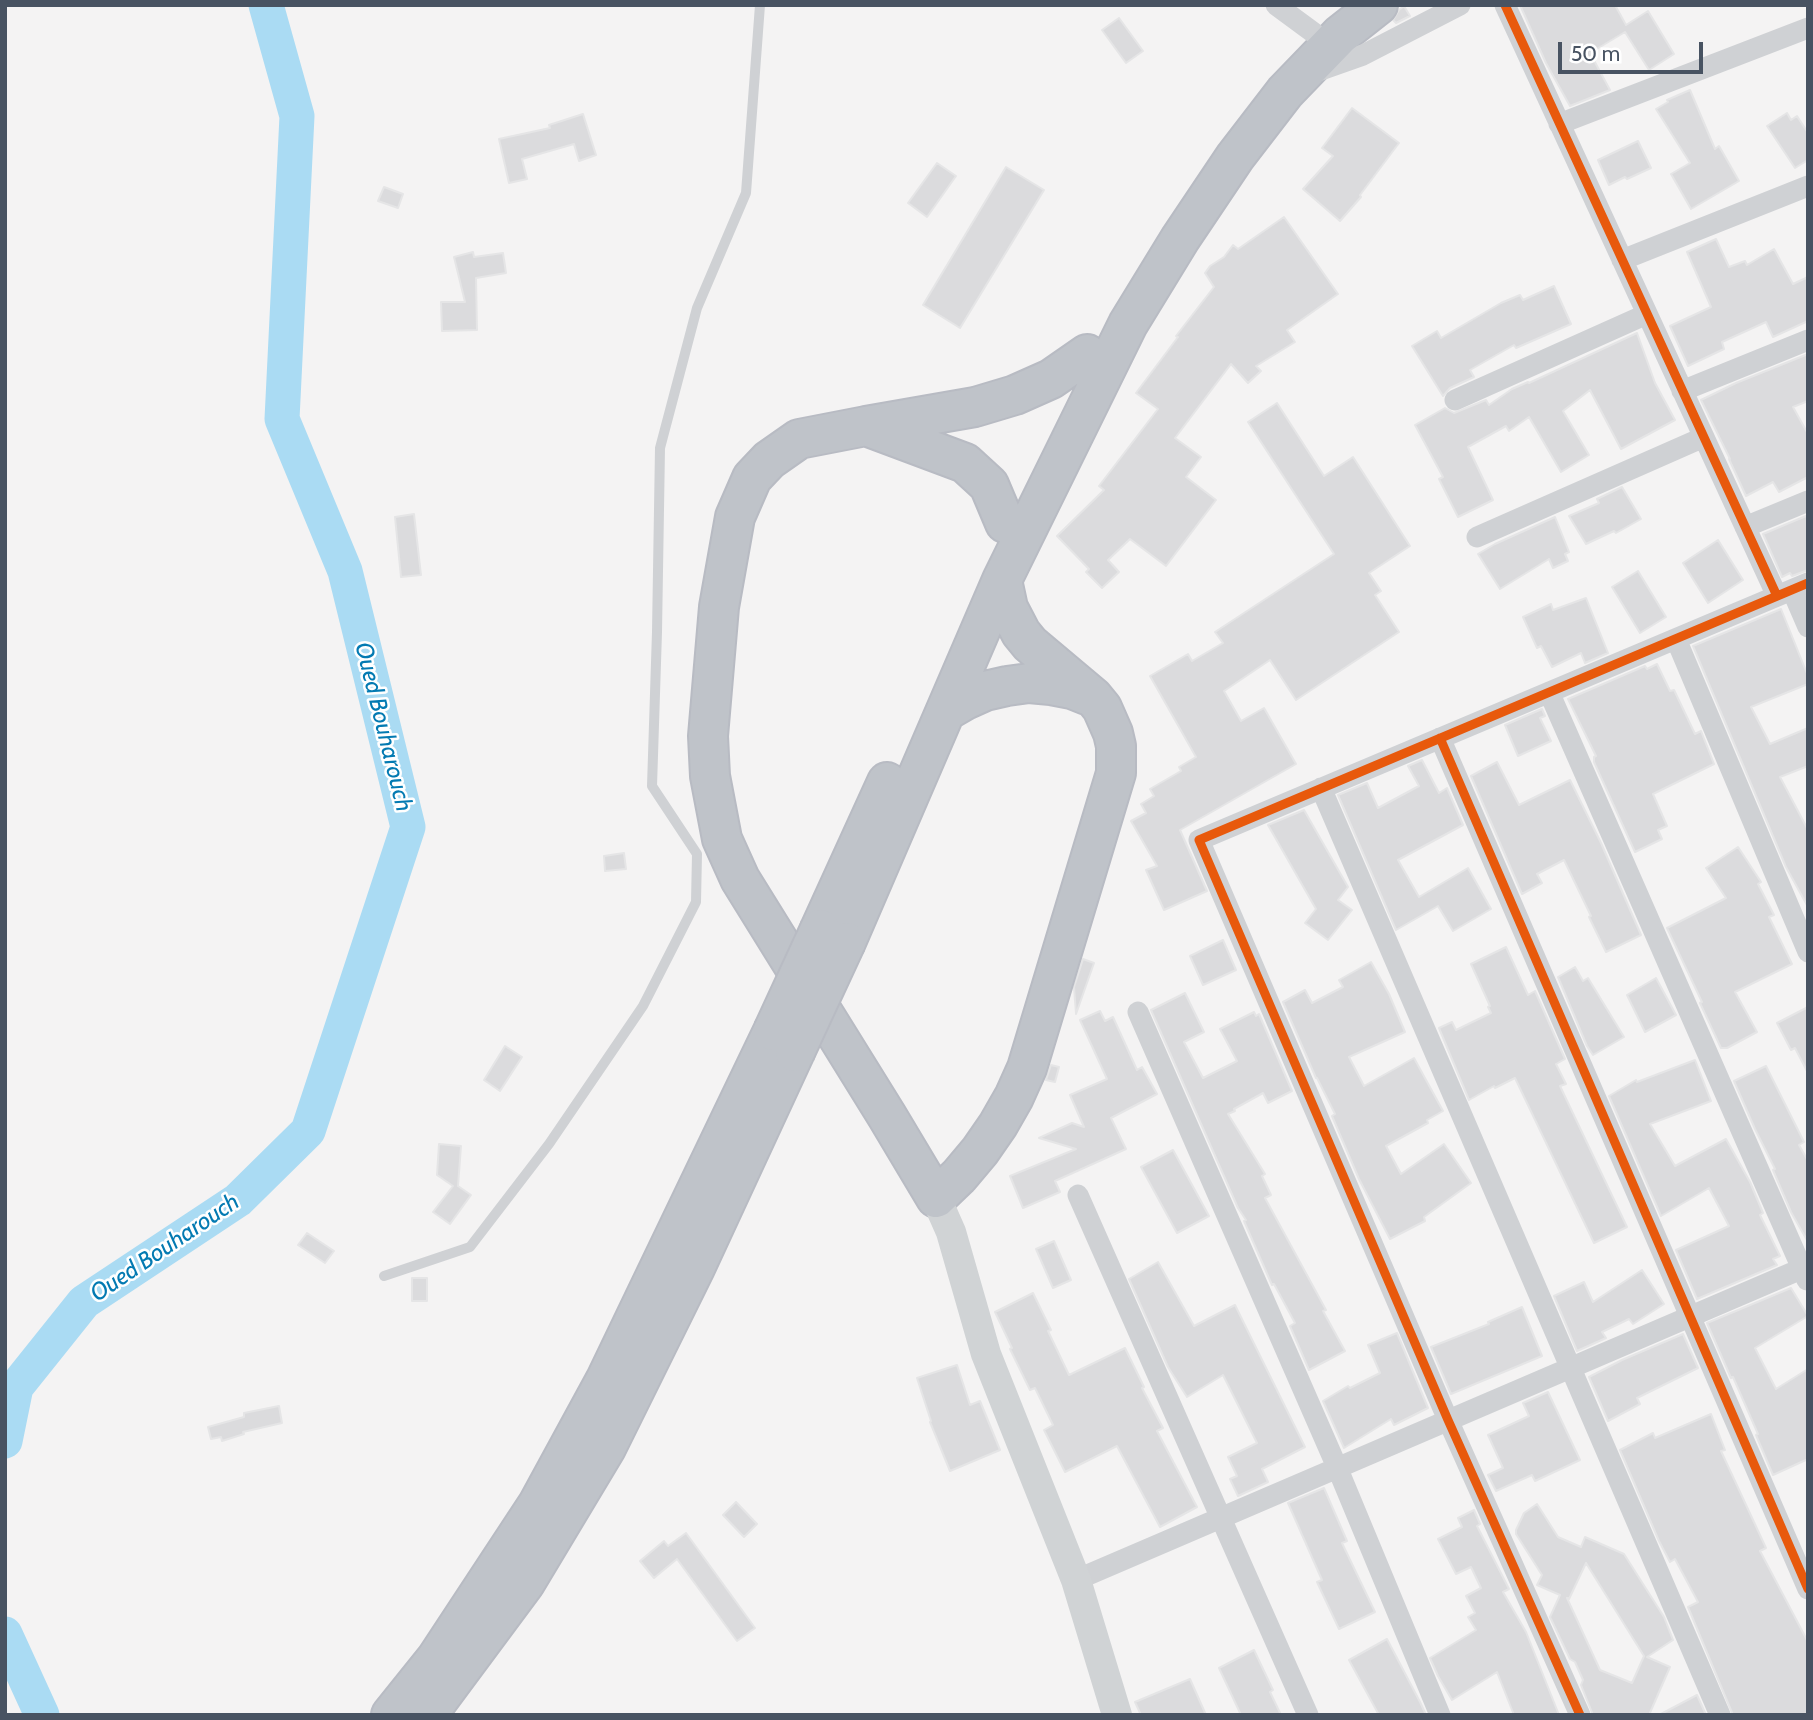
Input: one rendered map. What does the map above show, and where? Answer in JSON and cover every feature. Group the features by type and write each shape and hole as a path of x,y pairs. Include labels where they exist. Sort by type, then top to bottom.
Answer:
{"highway":[{"path":"833,936 1005,523 1111,307 1197,174 1273,73 1344,5"},
{"path":"391,1715 436,1659 538,1504 606,1379 784,1041 833,936 946,712 1002,580 1128,324 1235,157 1285,92 1340,35 1378,5"},
{"path":"1002,580 1008,608 1021,633 1102,708 1113,733 1116,773 1027,1068 1014,1097 986,1143 959,1176 936,1198 740,879 709,847 708,736 719,607 735,517 752,478 769,460 799,439 975,407 1016,395 1051,379 1087,354"},
{"path":"866,426 965,463 989,485 1005,523"},
{"path":"946,712 985,691 1029,683 1072,689 1093,697"},
{"path":"428,1715 525,1583 606,1448 695,1268 784,1041"}],"main road":[{"path":"936,1198 951,1232 985,1354 1076,1580 1117,1715"}],"street":[{"path":"1276,5 1314,33"},
{"path":"1300,77 1363,55 1460,5"},
{"path":"1505,5 1745,527 1792,590 1808,627"},
{"path":"1559,124 1808,28"},
{"path":"1622,260 1808,186"},
{"path":"1455,400 1647,314"},
{"path":"1682,391 1808,341"},
{"path":"1477,537 1704,438"},
{"path":"1745,527 1808,501"},
{"path":"1580,1715 1448,1420 1199,840 1792,590"},
{"path":"1676,639 1808,952"},
{"path":"1076,1580 1570,1367 1691,1316 1806,1272 1549,692"},
{"path":"1440,738 1808,1589"},
{"path":"1321,788 1720,1715"},
{"path":"1138,1012 1337,1467 1440,1715"},
{"path":"1078,1195 1308,1715"}],"lane":[{"path":"384,1276 470,1247 549,1144 643,1006 696,902 709,847 652,786 660,448 697,308 747,192 760,5"}],"building":[{"path":"1520,5 1615,5 1626,25 1648,11 1674,54 1649,70 1625,32 1590,53 1610,90 1570,106 1546,63"},
{"path":"1404,6 1410,16 1396,23 1393,20"},
{"path":"1119,18 1143,51 1126,63 1102,30"},
{"path":"1690,90 1715,149 1719,146 1739,181 1691,209 1671,174 1690,163 1656,109 1668,102 1667,100"},
{"path":"1352,108 1399,143 1361,197 1340,221 1303,189 1333,156 1322,148"},
{"path":"1787,113 1791,120 1797,116 1808,133 1808,160 1795,168 1767,126"},
{"path":"583,114 596,155 579,161 574,144 522,159 527,179 509,183 499,139 550,128 549,125"},
{"path":"1638,141 1651,168 1609,185 1598,160"},
{"path":"937,163 956,176 927,217 908,203"},
{"path":"1006,167 1044,190 960,328 923,305"},
{"path":"384,187 403,194 398,208 378,201"},
{"path":"1284,217 1338,294 1287,330 1295,342 1256,366 1261,371 1248,383 1231,364 1175,438 1201,457 1186,477 1216,500 1166,566 1130,539 1108,560 1119,572 1102,588 1086,572 1089,569 1057,536 1104,490 1099,486 1158,409 1136,393 1214,287 1205,273 1210,266 1224,257 1233,245 1238,249"},
{"path":"1716,239 1729,267 1745,261 1747,265 1774,249 1793,284 1808,277 1808,321 1773,337 1766,322 1722,342 1724,349 1688,366 1670,326 1711,307 1687,252"},
{"path":"473,252 474,257 503,253 506,273 476,278 477,330 442,331 441,302 465,302 454,257"},
{"path":"1554,286 1571,324 1516,348 1514,345 1470,370 1474,377 1450,388 1443,396 1412,346 1437,331 1441,338 1501,303 1520,295 1523,300"},
{"path":"1637,333 1655,383 1675,420 1621,449 1590,390 1563,411 1589,455 1561,472 1529,417 1509,431 1506,426 1468,447 1493,500 1458,517 1439,479 1443,477 1415,425 1445,408 1454,413 1486,400 1489,405 1512,389"},
{"path":"1808,354 1808,401 1793,407 1808,434 1808,477 1779,492 1773,482 1746,496 1701,400"},
{"path":"1277,403 1324,476 1353,457 1410,546 1369,573 1381,591 1375,595 1399,632 1296,700 1270,660 1224,691 1241,721 1264,708 1296,764 1180,830 1207,891 1164,910 1146,870 1157,866 1131,821 1146,813 1141,804 1154,796 1150,789 1181,771 1179,767 1196,757 1150,676 1188,654 1192,661 1223,643 1215,632 1334,554 1248,422"},
{"path":"1622,487 1641,519 1616,533 1614,531 1586,544 1569,516 1599,503 1597,499"},
{"path":"414,514 421,575 401,577 395,517"},
{"path":"1806,516 1808,570 1782,577 1763,534"},
{"path":"1555,517 1569,552 1565,554 1568,561 1553,568 1549,559 1500,589 1478,554"},
{"path":"1718,540 1743,580 1708,603 1683,563"},
{"path":"1638,571 1666,617 1640,633 1612,587"},
{"path":"1586,598 1608,653 1585,663 1581,653 1552,667 1541,646 1537,648 1523,617 1551,604 1553,610"},
{"path":"1781,609 1808,676 1808,684 1751,707 1770,744 1808,728 1808,766 1780,777 1808,830 1808,907 1786,867 1693,646"},
{"path":"1657,664 1670,691 1674,690 1695,734 1701,731 1714,764 1653,794 1667,826 1658,830 1662,839 1635,852 1594,762 1596,756 1568,699 1645,666 1647,669"},
{"path":"1542,709 1545,716 1540,718 1551,741 1518,756 1505,725"},
{"path":"1422,760 1439,793 1447,788 1463,825 1398,860 1419,897 1468,868 1491,909 1453,931 1438,906 1396,930 1338,795 1367,783 1378,808 1419,786 1408,766"},
{"path":"1497,762 1519,805 1570,780 1641,935 1606,952 1564,860 1537,874 1542,883 1522,894 1471,776"},
{"path":"1304,810 1348,887 1338,900 1352,910 1328,940 1305,923 1316,909 1268,825"},
{"path":"1738,847 1761,882 1758,884 1774,915 1769,917 1792,964 1735,992 1757,1032 1727,1048 1721,1048 1667,928 1726,898 1706,868"},
{"path":"624,853 626,869 605,871 604,856"},
{"path":"1223,940 1236,970 1203,985 1190,956"},
{"path":"1506,947 1528,995 1535,991 1565,1059 1556,1064 1566,1084 1560,1086 1627,1227 1594,1243 1515,1078 1469,1100 1439,1028 1452,1022 1456,1030 1491,1013 1471,964"},
{"path":"1083,959 1094,963 1076,1014 1074,987"},
{"path":"1371,962 1389,994 1405,1032 1349,1057 1364,1086 1414,1058 1443,1111 1427,1120 1428,1123 1386,1146 1401,1174 1444,1144 1471,1183 1424,1217 1425,1221 1390,1239 1359,1179 1332,1116 1335,1114 1283,1002 1305,990 1312,1003 1343,987 1339,980"},
{"path":"1575,967 1583,981 1588,978 1624,1037 1593,1055 1558,977"},
{"path":"1656,978 1676,1015 1645,1032 1627,995"},
{"path":"1185,993 1204,1032 1184,1042 1203,1078 1237,1061 1220,1029 1254,1012 1256,1016 1259,1014 1292,1091 1268,1103 1263,1093 1228,1114 1265,1174 1262,1176 1271,1195 1265,1198 1326,1310 1323,1311 1345,1351 1309,1370 1290,1326 1295,1323 1274,1284 1272,1285 1244,1221 1246,1220 1238,1208 1151,1010"},
{"path":"1808,1007 1808,1073 1795,1048 1791,1050 1777,1023"},
{"path":"1100,1011 1105,1021 1113,1017 1137,1070 1142,1067 1157,1094 1111,1118 1126,1149 1055,1181 1060,1192 1023,1208 1010,1176 1076,1149 1039,1138 1072,1123 1084,1127 1070,1095 1107,1079 1080,1020"},
{"path":"505,1046 522,1057 500,1091 484,1080"},
{"path":"1695,1060 1711,1101 1650,1124 1675,1166 1726,1139 1750,1182 1763,1213 1760,1215 1780,1256 1773,1259 1777,1265 1697,1299 1676,1250 1729,1226 1709,1188 1661,1216 1609,1096 1636,1080 1637,1082"},
{"path":"1051,1065 1059,1067 1055,1082 1046,1080"},
{"path":"1766,1066 1804,1142 1799,1145 1808,1161 1808,1242 1791,1212 1773,1170 1775,1169 1734,1081"},
{"path":"439,1144 461,1146 458,1186 471,1195 450,1224 433,1212 453,1186 437,1175"},
{"path":"1173,1150 1209,1216 1177,1233 1141,1167"},
{"path":"307,1233 334,1251 325,1263 298,1245"},
{"path":"1054,1241 1071,1280 1053,1288 1036,1249"},
{"path":"1158,1262 1194,1326 1235,1305 1305,1447 1262,1469 1268,1482 1238,1496 1230,1479 1237,1476 1228,1457 1257,1443 1223,1375 1187,1397 1168,1367 1129,1279"},
{"path":"1642,1270 1664,1304 1633,1324 1629,1319 1602,1332 1606,1338 1577,1351 1554,1296 1584,1282 1593,1302"},
{"path":"412,1278 427,1278 427,1301 412,1301"},
{"path":"1791,1288 1808,1316 1755,1348 1776,1389 1808,1369 1808,1459 1773,1475 1756,1435 1758,1434 1707,1323"},
{"path":"1033,1293 1069,1375 1125,1348 1163,1428 1157,1431 1197,1507 1160,1527 1117,1446 1065,1472 1044,1430 1053,1425 1035,1388 1030,1390 995,1312"},
{"path":"1522,1307 1542,1356 1451,1394 1431,1347 1489,1324 1488,1322"},
{"path":"1397,1333 1428,1408 1394,1425 1391,1419 1344,1448 1323,1401 1348,1386 1350,1388 1380,1373 1368,1345"},
{"path":"1683,1334 1698,1368 1637,1398 1640,1404 1608,1421 1589,1377"},
{"path":"957,1365 970,1405 980,1401 1000,1450 950,1471 930,1422 917,1378"},
{"path":"1548,1392 1580,1460 1535,1481 1532,1475 1496,1491 1488,1475 1503,1468 1488,1435 1529,1416 1523,1403"},
{"path":"279,1406 282,1423 243,1432 244,1434 222,1441 221,1437 211,1439 208,1427 244,1417 244,1413"},
{"path":"1711,1414 1725,1450 1721,1451 1766,1548 1760,1551 1808,1642 1808,1715 1733,1715 1688,1607 1698,1602 1675,1559 1670,1562 1659,1541 1620,1450 1653,1433 1655,1438"},
{"path":"1324,1488 1347,1541 1342,1543 1375,1612 1339,1629 1317,1582 1322,1580 1288,1503"},
{"path":"736,1502 757,1524 744,1537 723,1515"},
{"path":"1537,1504 1558,1537 1581,1547 1585,1537 1624,1554 1664,1617 1673,1640 1647,1657 1670,1667 1649,1715 1593,1715 1581,1685 1583,1680 1550,1617 1560,1595 1537,1585 1542,1575 1516,1534 1524,1513","holes":["1586,1563 1644,1656 1632,1683 1600,1670 1567,1598 1569,1599"]},
{"path":"1474,1510 1480,1524 1477,1526 1509,1589 1503,1592 1526,1632 1559,1715 1514,1715 1497,1672 1452,1700 1430,1658 1476,1630 1468,1617 1475,1613 1466,1596 1481,1588 1471,1567 1456,1574 1438,1539 1462,1527 1458,1518"},
{"path":"686,1533 755,1628 737,1641 677,1559 654,1578 640,1561 664,1541 668,1546"},
{"path":"1387,1639 1426,1715 1379,1715 1349,1660"},
{"path":"1254,1650 1273,1690 1270,1692 1281,1715 1241,1715 1219,1668"},
{"path":"1190,1679 1206,1715 1141,1715 1135,1702"},
{"path":"1697,1695 1706,1715 1659,1715"}],"waterway":[{"name":"Oued Bouharouch","path":"5,1441 16,1387 84,1302 238,1200 308,1131 408,827 345,571 282,419 297,116 266,5"},
{"name":"Oued Bouharouch","path":"5,1634 42,1715"}],"cycle path":[{"path":"1505,5 1777,596"},
{"path":"1580,1715 1448,1420 1199,840 1808,583"},
{"path":"1440,738 1808,1589"}]}
